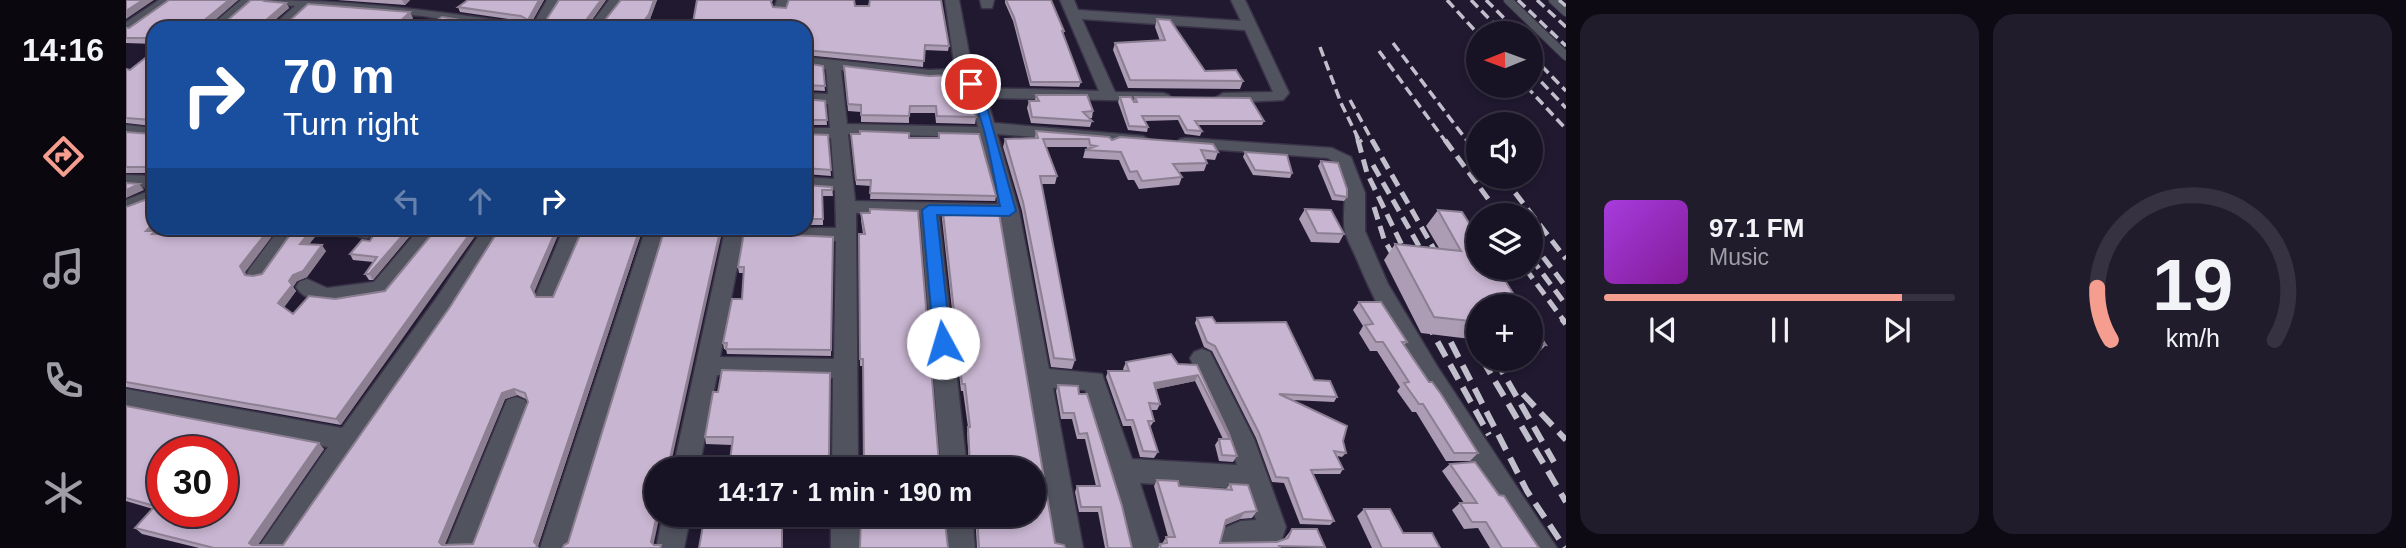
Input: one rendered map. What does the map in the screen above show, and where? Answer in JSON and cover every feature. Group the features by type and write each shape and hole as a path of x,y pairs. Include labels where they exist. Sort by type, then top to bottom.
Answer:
{"street":[{"path":"127,28 168,0"},
{"path":"224,21 249,0"},
{"path":"267,0 306,4 382,4 480,21"},
{"path":"450,16 463,0"},
{"path":"542,21 554,0"},
{"path":"600,21 616,0"},
{"path":"812,63 929,75 960,74 964,69 952,0"},
{"path":"1210,98 1265,99 1278,97 1281,93 1237,0"},
{"path":"285,21 306,4"},
{"path":"1109,96 1070,7 1250,26"},
{"path":"411,21 423,12"},
{"path":"834,65 842,185 846,207 845,457"},
{"path":"960,74 977,93 1009,211 1069,548"},
{"path":"977,93 1182,98"},
{"path":"812,98 836,99"},
{"path":"126,130 147,132"},
{"path":"812,133 989,130 1332,153 1340,156 1345,161 1356,193 1354,231 1378,285 1429,373 1543,548"},
{"path":"126,181 147,182"},
{"path":"812,183 842,185"},
{"path":"846,207 1009,211"},
{"path":"929,210 953,457"},
{"path":"812,233 845,235"},
{"path":"257,273 285,235"},
{"path":"307,288 324,296 380,289 425,235"},
{"path":"272,548 489,235"},
{"path":"547,294 571,235"},
{"path":"554,548 654,235"},
{"path":"688,457 734,235"},
{"path":"1202,358 1241,439 1272,527 1271,533 1241,534 1232,538 1231,548"},
{"path":"707,366 845,369"},
{"path":"1037,379 1094,381 1147,548"},
{"path":"126,399 348,440"},
{"path":"460,548 516,407"},
{"path":"1124,470 1253,478"},
{"path":"670,548 674,527"},
{"path":"845,527 845,548"},
{"path":"959,527 961,548"}],"lane":[{"path":"1508,0 1566,56"},
{"path":"1553,0 1566,12"}],"building":[{"path":"126,0 143,0 126,11"},
{"path":"169,0 229,0 203,21 147,21 147,38 126,38 126,28"},
{"path":"251,0 286,3 265,21 227,21"},
{"path":"468,0 539,0 528,20 521,16 458,7"},
{"path":"559,0 601,0 585,21 546,21"},
{"path":"621,0 654,0 644,21 604,21"},
{"path":"697,0 772,0 773,7 786,8 789,0 854,0 855,6 869,6 870,0 941,0 949,46 925,45 924,61 812,51 812,21 693,21"},
{"path":"1006,0 1051,0 1081,82 1031,82 1014,17"},
{"path":"308,4 410,12 400,21 289,21"},
{"path":"442,17 468,21 436,21"},
{"path":"1157,19 1170,20 1205,71 1236,70 1243,81 1130,80 1115,43 1165,40"},
{"path":"147,57 147,120 126,118 126,69 130,70"},
{"path":"812,64 823,66 825,86 812,85"},
{"path":"844,66 929,76 953,75 959,78 961,94 969,94 976,117 937,116 936,106 910,106 909,116 861,115 861,105 848,104"},
{"path":"1036,95 1087,95 1093,111 1083,112 1092,121 1032,117 1029,101 1039,101"},
{"path":"1120,97 1131,97 1134,102 1137,102 1135,97 1250,98 1264,121 1195,121 1202,131 1187,130 1179,116 1142,116 1148,127 1129,126"},
{"path":"812,100 825,101 827,120 812,120"},
{"path":"860,131 909,133 909,138 939,138 939,133 979,134 996,196 870,193 871,180 856,180 851,134 860,134"},
{"path":"1036,131 1109,137 1112,140 1120,137 1213,144 1218,152 1201,150 1207,163 1173,164 1182,177 1142,181 1137,171 1130,172 1121,152 1085,150 1096,146 1090,145 1089,139 1043,139 1057,176 1040,176 1075,360 1054,358 1023,202 1005,139 1038,138"},
{"path":"126,132 147,134 147,167 126,167"},
{"path":"812,134 828,135 831,170 812,169"},
{"path":"1245,152 1287,155 1292,173 1255,170"},
{"path":"1321,161 1338,163 1347,197 1335,195"},
{"path":"126,183 139,184 126,190"},
{"path":"812,186 832,187 832,190 822,190 823,219 812,219"},
{"path":"147,199 147,235 264,235 240,266 245,275 262,274 290,235 307,235 300,244 322,245 303,271 293,275 289,281 292,285 278,303 293,314 309,296 335,299 385,291 431,235 469,235 336,419 126,382 126,207"},
{"path":"870,209 918,211 938,457 864,457 859,234 865,234 861,213 870,213"},
{"path":"1305,209 1331,210 1344,234 1317,233"},
{"path":"1438,210 1462,212 1466,218 1466,280 1505,280 1513,294 1466,294 1466,321 1434,317 1395,244 1461,251"},
{"path":"943,212 999,213 1040,457 970,457 970,427 965,384 962,384"},
{"path":"374,235 403,235 369,274 365,274 377,257 350,254 362,240 370,241"},
{"path":"496,235 554,235 531,287 536,297 553,297 580,235 638,235 534,542 536,548 214,548 135,528 147,515 147,527 238,527 238,436 147,436 147,504 126,498 126,406 319,443 249,543 283,545 450,307","holes":["514,389 525,393 528,402 473,544 442,545 439,542 502,393"]},
{"path":"663,235 719,235 670,457 644,457 644,527 654,527 651,542 661,545 660,548 563,548 568,543"},
{"path":"744,235 833,237 831,350 726,349 727,343 723,343 732,299 742,299 744,267 738,267"},
{"path":"1359,302 1381,302 1407,342 1402,342 1429,382 1432,382 1441,394 1478,453 1454,453 1423,404 1419,404 1404,383 1409,382 1383,342 1376,342 1365,325 1373,324"},
{"path":"1212,317 1216,323 1286,322 1314,380 1330,381 1337,397 1279,394 1347,426 1343,441 1346,453 1334,451 1343,469 1311,470 1334,521 1303,519 1288,478 1276,477 1259,433 1215,346 1207,342 1197,318"},
{"path":"1171,354 1178,364 1197,365 1229,434 1237,456 1222,455 1219,439 1230,439 1198,375 1154,383 1160,404 1149,403 1154,421 1148,421 1158,452 1143,451 1133,420 1126,420 1108,371 1129,371 1126,362"},
{"path":"722,370 830,373 829,457 730,457 733,437 705,437 713,392 718,392"},
{"path":"1058,385 1078,386 1079,394 1087,394 1122,506 1132,548 1108,548 1101,507 1081,507 1077,486 1100,486 1087,433 1079,434 1074,413 1063,413"},
{"path":"1475,462 1499,495 1504,496 1539,548 1502,548 1486,522 1472,522 1460,503 1477,503 1450,464"},
{"path":"1157,480 1178,481 1179,486 1232,490 1230,484 1248,485 1257,511 1245,512 1226,520 1220,543 1277,542 1288,538 1292,529 1317,529 1325,547 1161,548 1160,544 1167,543 1166,537 1175,537"},
{"path":"1046,490 1055,543 1064,545 1065,548 979,548 978,527 1046,527"},
{"path":"1364,509 1390,509 1403,533 1432,533 1440,548 1382,548"},
{"path":"703,527 782,527 782,548 699,548"},
{"path":"861,527 946,527 948,548 860,548"}],"railway":[{"path":"1447,0 1466,21"},
{"path":"1471,0 1491,21"},
{"path":"1486,0 1507,21"},
{"path":"1518,0 1566,46"},
{"path":"1537,0 1566,27"},
{"path":"1559,0 1566,6"},
{"path":"1393,43 1466,139"},
{"path":"1320,47 1341,103 1359,140"},
{"path":"1379,51 1446,142"},
{"path":"1544,68 1566,91"},
{"path":"1544,85 1566,108"},
{"path":"1537,98 1566,129"},
{"path":"1350,100 1373,142"},
{"path":"1356,134 1358,142"},
{"path":"1358,140 1367,173 1410,262"},
{"path":"1372,140 1443,265"},
{"path":"1445,140 1491,203"},
{"path":"1373,165 1428,262"},
{"path":"1512,189 1566,259"},
{"path":"1374,207 1384,239 1400,268"},
{"path":"1543,257 1566,287"},
{"path":"1543,274 1566,305"},
{"path":"1534,280 1564,321"},
{"path":"1562,319 1566,324"},
{"path":"1426,321 1489,435"},
{"path":"1440,321 1527,491 1565,548"},
{"path":"1462,323 1466,330"},
{"path":"1489,371 1566,502"},
{"path":"1502,371 1554,462"},
{"path":"1523,394 1566,440"}],"route":[{"path":"943,343 929,210 1009,211 989,132 977,93 971,84"}]}
